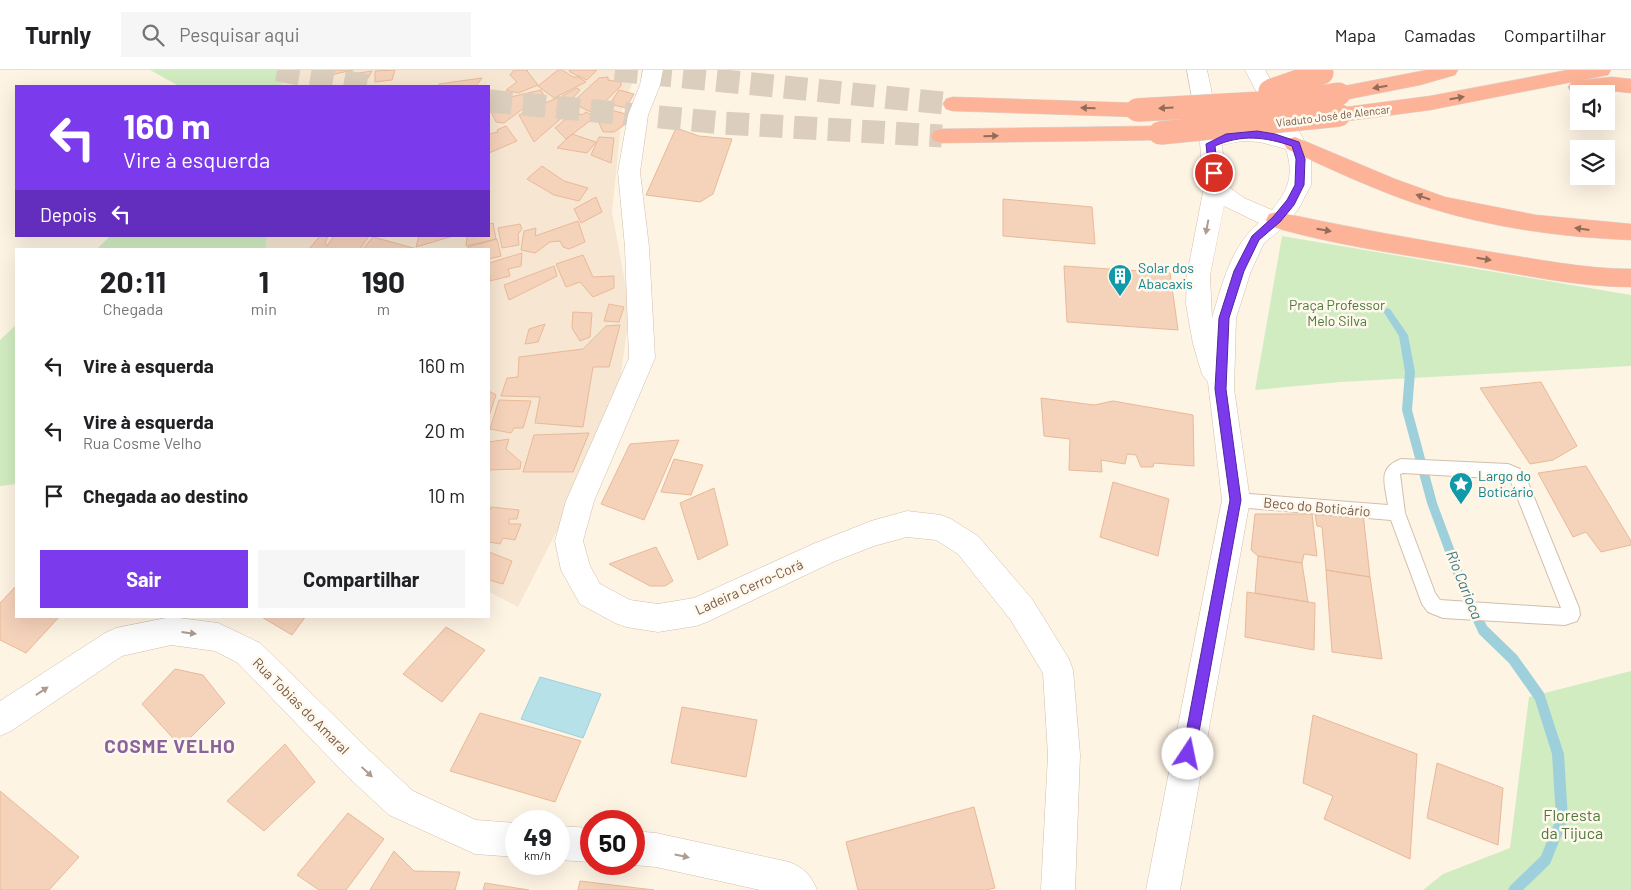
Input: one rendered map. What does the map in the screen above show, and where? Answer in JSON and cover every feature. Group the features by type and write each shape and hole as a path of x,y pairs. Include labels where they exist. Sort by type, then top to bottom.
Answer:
{"highway":[{"name":"Viaduto José de Alencar","path":"953,104 1137,110 1231,103 1296,101 1420,80 1448,70"},
{"name":"Viaduto José de Alencar","path":"942,136 1160,133 1339,115 1484,94 1601,70"},
{"path":"1231,103 1297,83 1324,72"},
{"path":"1484,94 1611,84 1631,86"},
{"path":"1296,144 1382,183 1443,204 1492,216 1548,225 1589,231 1631,232"},
{"path":"1276,220 1315,229 1467,256 1580,274 1631,278"}],"street":[{"path":"1163,890 1236,500 1220,389 1199,324 1196,301 1200,261 1215,188 1211,144 1196,70"},
{"path":"1220,389 1224,318 1239,271 1255,238 1276,220 1291,202 1300,185 1300,159 1296,144 1250,72"},
{"name":"Ladeira Cerro-Corá","path":"657,75 638,114 629,172 637,247 642,358 580,501 569,541 576,570 590,594 626,613 658,618 696,612 823,553 871,534 907,524 941,528 968,545 1022,609 1058,670 1064,755 1058,890"},
{"path":"1211,144 1226,137 1257,134 1275,137 1296,144"},
{"path":"1215,188 1229,201 1240,207 1276,220"},
{"name":"Rua Tobias do Amaral","path":"0,720 80,665 116,643 171,631 218,637 250,653 359,764 401,803 475,837 505,839"},
{"path":"645,849 789,878 800,890"}],"lane":[{"path":"1401,466 1508,471 1514,474 1520,480 1570,608 1570,615 1566,617 1443,610 1434,606 1428,598 1398,513 1392,473 1401,466"},
{"name":"Beco do Boticário","path":"1236,500 1398,513"}],"shaded area":[{"path":"283,70 638,70 623,105 612,212 630,309 615,417 518,607 490,593 490,248 266,248 267,237 490,237 490,85 281,85"}],"green space":[{"path":"150,70 283,70 281,85 177,85"},
{"name":"Praça Professor Melo Silva","path":"1282,236 1631,295 1631,366 1341,382 1255,390"},
{"path":"109,237 267,237 266,248 98,248"},
{"path":"15,326 15,484 0,486 0,340"},
{"name":"Floresta da Tijuca","path":"1631,671 1631,890 1423,890 1443,874 1510,848 1529,697"}],"water":[{"path":"540,677 601,694 583,738 521,719"}],"building":[{"path":"323,70 353,70 321,77"},
{"path":"395,70 392,80 375,82 375,71"},
{"path":"514,70 528,70 538,85 518,93 506,90 517,82 510,75"},
{"path":"558,70 562,70 586,82 554,98 538,86"},
{"path":"569,70 597,70 587,80"},
{"path":"372,71 368,78 345,80 346,75"},
{"path":"608,77 608,80 621,82 621,86 593,113 572,103 599,78"},
{"path":"482,78 477,85 439,84"},
{"path":"577,88 580,90 570,101 562,96"},
{"path":"541,90 544,96 527,103 524,108 504,123 496,122 490,109 490,102"},
{"path":"619,90 634,94 626,108 610,104"},
{"path":"559,97 568,102 556,109 560,112 565,110 566,114 534,142 519,115"},
{"path":"607,109 626,114 623,126 614,132 603,132 598,120"},
{"path":"574,112 582,115 586,112 595,117 566,139 555,128"},
{"path":"506,126 517,141 490,153 490,134 498,132 497,130"},
{"path":"676,128 699,136 732,139 713,194 700,202 646,195"},
{"path":"572,134 596,142 587,153 557,148"},
{"path":"599,137 614,138 611,163 591,155"},
{"path":"542,166 564,181 588,188 579,201 554,195 527,179"},
{"path":"596,197 602,212 581,223 574,209"},
{"path":"1003,199 1092,207 1095,244 1003,236"},
{"path":"578,221 585,242 569,249 563,247 560,241 550,242 535,253 521,250 524,231 536,228 535,236"},
{"path":"493,223 496,239 466,246 467,237 490,237 490,224"},
{"path":"520,224 522,229 518,234 519,245 502,248 498,228"},
{"path":"319,237 328,237 325,243 327,246 333,237 368,237 361,248 310,248"},
{"path":"373,237 413,248 364,248"},
{"path":"419,237 450,237 416,247"},
{"path":"497,239 501,256 490,259 490,248 468,247"},
{"path":"522,253 521,266 508,269 510,276 490,281 490,263"},
{"path":"583,255 593,277 614,276 614,288 593,297 580,282 566,287 556,264"},
{"path":"554,266 557,276 509,300 504,285"},
{"name":"Solar dos Abacaxis","path":"1064,266 1170,273 1178,330 1067,322"},
{"path":"609,304 624,307 619,322 604,321"},
{"path":"573,312 592,313 590,337 580,341 572,328"},
{"path":"545,324 538,342 525,344 529,329"},
{"path":"620,325 609,367 593,367 583,427 535,423 540,397 501,396 507,378 518,377 519,357 583,349 606,326"},
{"path":"1541,382 1577,446 1553,460 1530,464 1480,388"},
{"path":"490,392 496,395 490,413"},
{"path":"1041,398 1094,405 1113,401 1193,415 1194,466 1154,463 1153,467 1141,467 1136,455 1127,454 1125,464 1101,460 1102,472 1069,470 1070,439 1044,436"},
{"path":"499,400 531,401 523,428 514,428 511,433 490,429"},
{"path":"589,433 573,472 523,472 534,435"},
{"path":"509,439 506,449 521,462 520,469 490,470 490,442"},
{"path":"679,440 644,520 601,504 630,444"},
{"path":"674,459 703,465 691,495 661,492"},
{"path":"1586,466 1631,541 1631,545 1601,552 1586,532 1573,537 1538,473"},
{"path":"1113,482 1169,499 1158,556 1100,537"},
{"path":"714,488 728,545 698,560 680,503"},
{"path":"491,507 519,510 517,519 509,519 509,524 521,524 515,540 503,538 500,544 490,542"},
{"path":"1363,513 1370,577 1326,570 1322,527 1317,526 1315,515"},
{"path":"1255,514 1312,514 1317,556 1304,554 1302,563 1258,556 1251,550"},
{"path":"656,547 673,581 665,586 650,586 609,564"},
{"path":"490,552 512,561 503,584 490,580"},
{"path":"1258,556 1302,563 1308,602 1255,593"},
{"path":"1326,570 1370,577 1382,659 1332,652"},
{"path":"15,587 15,618 58,618 26,653 0,640 0,603"},
{"path":"1247,592 1315,603 1314,650 1245,637"},
{"path":"263,618 305,618 292,635"},
{"path":"446,627 485,650 442,702 403,674"},
{"path":"175,669 203,675 225,703 181,747 142,704"},
{"path":"682,707 757,720 746,777 671,763"},
{"path":"480,713 581,741 555,802 450,771"},
{"path":"1313,715 1417,754 1410,859 1324,819 1333,796 1303,783"},
{"path":"285,744 315,782 264,831 227,801"},
{"path":"1437,763 1503,788 1498,845 1427,818"},
{"path":"0,791 79,857 49,890 0,890"},
{"path":"974,807 995,888 986,890 858,890 846,842"},
{"path":"348,813 384,839 346,890 319,890 297,875"},
{"path":"394,851 414,871 460,872 455,890 370,890"},
{"path":"580,881 654,890 578,890"},
{"path":"485,883 529,890 483,890"}],"waterway":[{"name":"Rio Carioca","path":"1387,311 1403,335 1410,372 1407,410 1432,503 1466,595 1483,630 1513,659 1540,697 1558,754 1562,819 1546,860 1514,890"}],"tunnel":[{"path":"277,70 363,85"},
{"path":"615,70 953,104"},
{"path":"490,101 723,123 942,136"}],"place":[{"name":"Solar dos Abacaxis","path":"1120,297"},
{"name":"Largo do Boticário","path":"1461,505"}],"district":[{"name":"COSME VELHO","path":"170,746"}],"route":[{"path":"1188,754 1236,500 1220,389 1224,318 1239,271 1255,238 1276,220 1291,202 1300,185 1300,159 1296,144 1275,137 1257,134 1226,137 1211,144 1214,173"}]}
